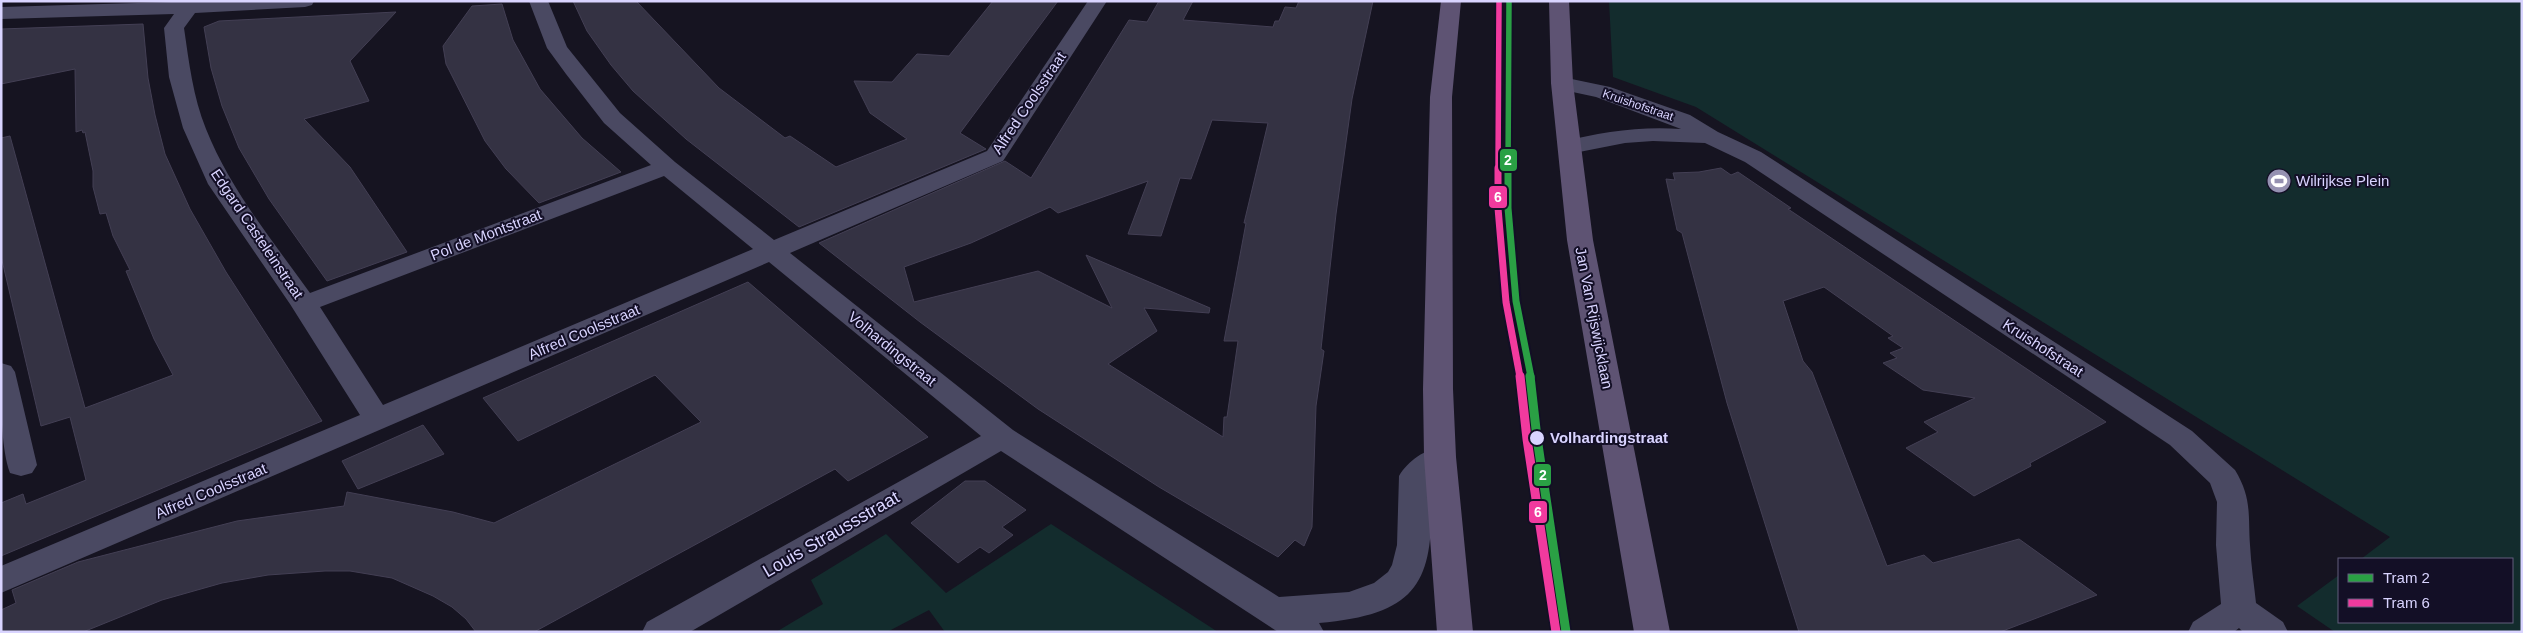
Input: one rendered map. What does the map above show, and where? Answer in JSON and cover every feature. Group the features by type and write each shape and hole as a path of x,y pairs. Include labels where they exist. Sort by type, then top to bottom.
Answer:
{"main road":[{"path":"1451,1 1441,97 1439,172 1440,457 1455,632"},
{"name":"Jan Van Rijswijcklaan","path":"1559,1 1562,84 1580,240 1652,632"}],"street":[{"path":"1,13 189,8 305,1"},
{"name":"Volhardingstraat","path":"538,1 557,48 573,70 612,118 667,167 1002,437 1306,632"},
{"name":"Alfred Coolsstraat","path":"1,580 995,156 1098,1"},
{"name":"Edgard Casteleinstraat","path":"189,8 174,28 180,77 194,128 220,184 304,304 378,420"},
{"name":"Kruishofstraat","path":"1562,84 1602,92 1682,120 1710,137 1753,157 2181,438 2224,478 2233,502 2233,545 2239,610"},
{"name":"Kruishofstraat","path":"1570,147 1625,136 1653,134 1710,137"},
{"name":"Pol de Montstraat","path":"304,304 667,167"},
{"path":"1,372 21,465"},
{"name":"Louis Straussstraat","path":"660,632 1002,437"},
{"path":"1274,611 1330,609 1352,605 1381,595 1395,586 1409,570 1415,544 1415,476 1440,457"},
{"path":"2206,632 2239,610 2270,632"}],"green space":[{"path":"1609,1 2522,1 2522,632 2335,632 2297,606 2338,576 2338,623 2513,623 2513,558 2362,558 2390,537 1696,107 1613,77"},
{"path":"1051,524 1218,632 945,632 929,610 887,632 776,632 823,604 811,580 886,534 946,593"}],"building":[{"path":"573,1 636,1 719,88 785,138 790,136 836,167 907,139 870,113 854,81 892,82 917,54 949,56 993,1 1058,1 960,133 986,149 799,227 686,139 633,91 611,65 587,31"},
{"path":"1159,1 1193,1 1183,20 1273,27 1275,21 1279,21 1285,7 1296,8 1299,1 1373,1 1352,99 1336,214 1321,349 1324,351 1316,406 1312,527 1304,546 1295,540 1278,557 1159,487 1038,409 920,322 819,243 1005,161 1031,178 1129,20 1147,22","holes":["1212,120 1268,123 1244,223 1246,223 1224,341 1238,341 1227,417 1224,417 1223,437 1108,364 1157,331 1144,308 1209,313 1210,308 1086,255 1112,308 1038,271 914,302 904,267 971,243 1050,207 1058,213 1148,181 1128,234 1161,236 1180,178 1191,179"]},
{"path":"502,4 513,40 540,89 582,138 621,172 539,203 506,169 485,141 446,64 443,46 472,6"},
{"path":"396,12 350,61 369,101 304,119 350,167 407,252 327,281 269,199 239,148 222,106 211,68 204,27 219,21"},
{"path":"143,24 148,78 165,154 190,209 226,272 322,421 1,556 1,503 23,494 26,504 86,480 70,417 41,426 1,256 1,138 10,136 85,408 173,375 154,339 126,271 130,270 113,236 106,213 100,214 93,187 93,171 85,132 83,133 82,130 76,132 75,69 1,84 1,29"},
{"path":"1721,168 1731,175 1738,172 1791,208 1788,209 2106,422 2030,463 2031,466 1974,496 1906,448 1938,432 1924,422 1975,398 1923,390 1883,363 1897,358 1890,353 1903,348 1888,338 1893,336 1824,287 1783,301 1803,361 1812,372 1887,566 1924,555 1933,563 2019,539 2097,595 2000,632 1799,632 1727,403 1682,233 1677,230 1666,179 1675,180 1673,173 1699,172"},
{"path":"748,282 928,437 848,481 835,469 534,632 476,632 466,619 452,607 433,596 392,578 350,571 325,571 268,575 222,583 162,600 83,632 1,632 1,610 16,603 12,590 78,562 237,521 344,506 347,492 453,512 494,523 701,422 655,375 518,441 483,398"},
{"path":"423,425 444,454 358,489 342,461"},
{"path":"965,481 985,481 1026,510 1002,527 1013,535 989,553 980,547 958,563 911,523"}],"tram line":[{"name":"6","path":"1499,1 1498,208 1506,302 1520,373 1527,439 1556,632"},
{"name":"2","path":"1509,1 1508,208 1516,301 1530,371 1537,438 1566,632"}],"place":[{"name":"Wilrijkse Plein","path":"2279,181"},
{"name":"Volhardingstraat","path":"1537,438"}]}
